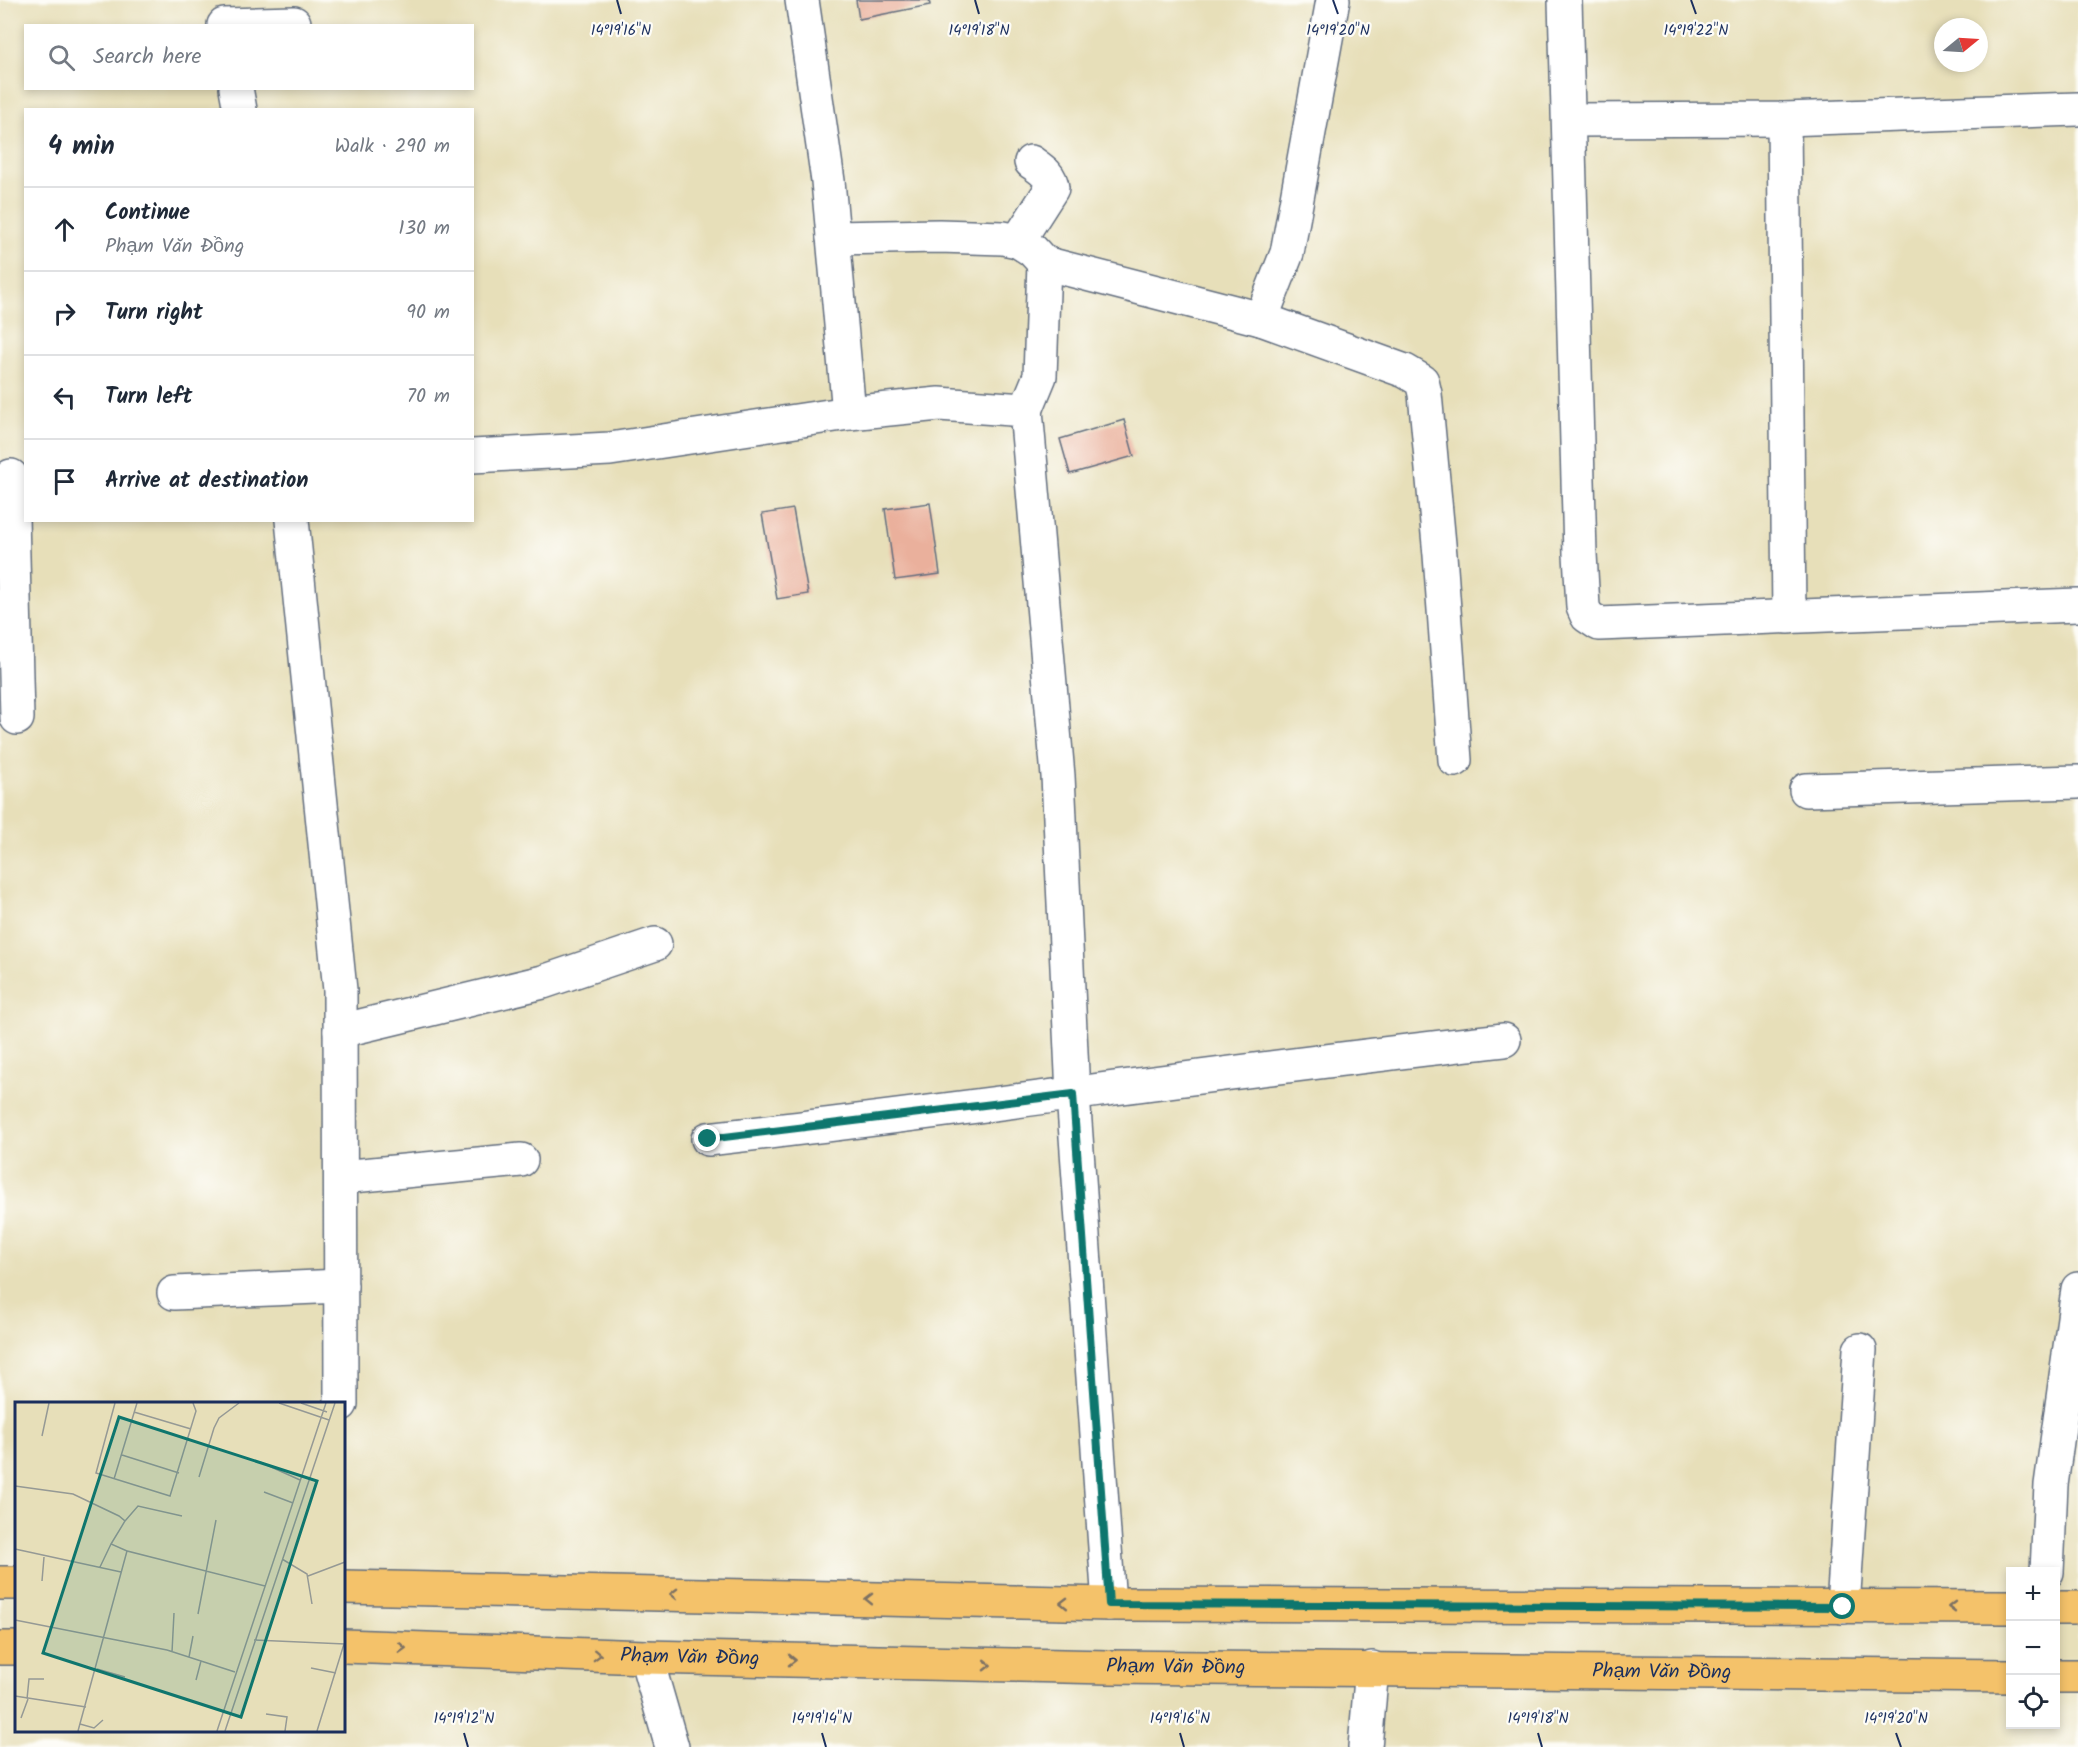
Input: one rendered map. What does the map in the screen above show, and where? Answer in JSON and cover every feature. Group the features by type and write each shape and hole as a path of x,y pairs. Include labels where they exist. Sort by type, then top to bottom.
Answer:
{"main road":[{"path":"345,1587 1109,1604 2006,1608"},
{"path":"2060,1608 2078,1608"},
{"name":"Phạm Văn Đồng","path":"345,1647 646,1657 1108,1667 2006,1676"},
{"path":"2060,1676 2078,1677"}],"street":[{"path":"802,0 822,129 849,413"},
{"path":"1261,319 1287,254 1333,0"},
{"path":"1565,0 1580,542 1583,607 1587,616 1599,624 2078,606"},
{"path":"223,17 294,23"},
{"path":"236,90 240,108"},
{"path":"1569,120 1784,119 2078,109"},
{"path":"1784,119 1789,617"},
{"path":"1018,241 1052,188 1048,175 1031,162"},
{"path":"832,238 939,236 1003,238 1018,241 1032,250 1044,263 1261,319 1405,371 1422,381 1440,555 1455,760"},
{"path":"1044,263 1040,376 1026,410 1058,776 1073,1094 1109,1604"},
{"path":"474,456 610,449 849,413 939,404 1026,410"},
{"path":"12,476 17,718"},
{"path":"292,522 340,990 341,1402"},
{"path":"1806,790 2078,782"},
{"path":"340,1031 543,982 654,944"},
{"path":"708,1139 1325,1060 1504,1040"},
{"path":"341,1177 521,1160"},
{"path":"174,1293 341,1286"},
{"path":"2046,1567 2051,1485 2078,1289"},
{"path":"1843,1607 1860,1350"},
{"path":"646,1657 672,1747"},
{"path":"1365,1747 1372,1668"}],"building":[{"path":"856,0 929,0 930,5 859,19"},
{"path":"1124,420 1134,456 1070,474 1060,439"},
{"path":"930,503 940,574 895,580 885,509"},
{"path":"793,509 808,594 777,599 762,514"}],"route":[{"path":"708,1139 1073,1094 1109,1604 1843,1607"}]}
